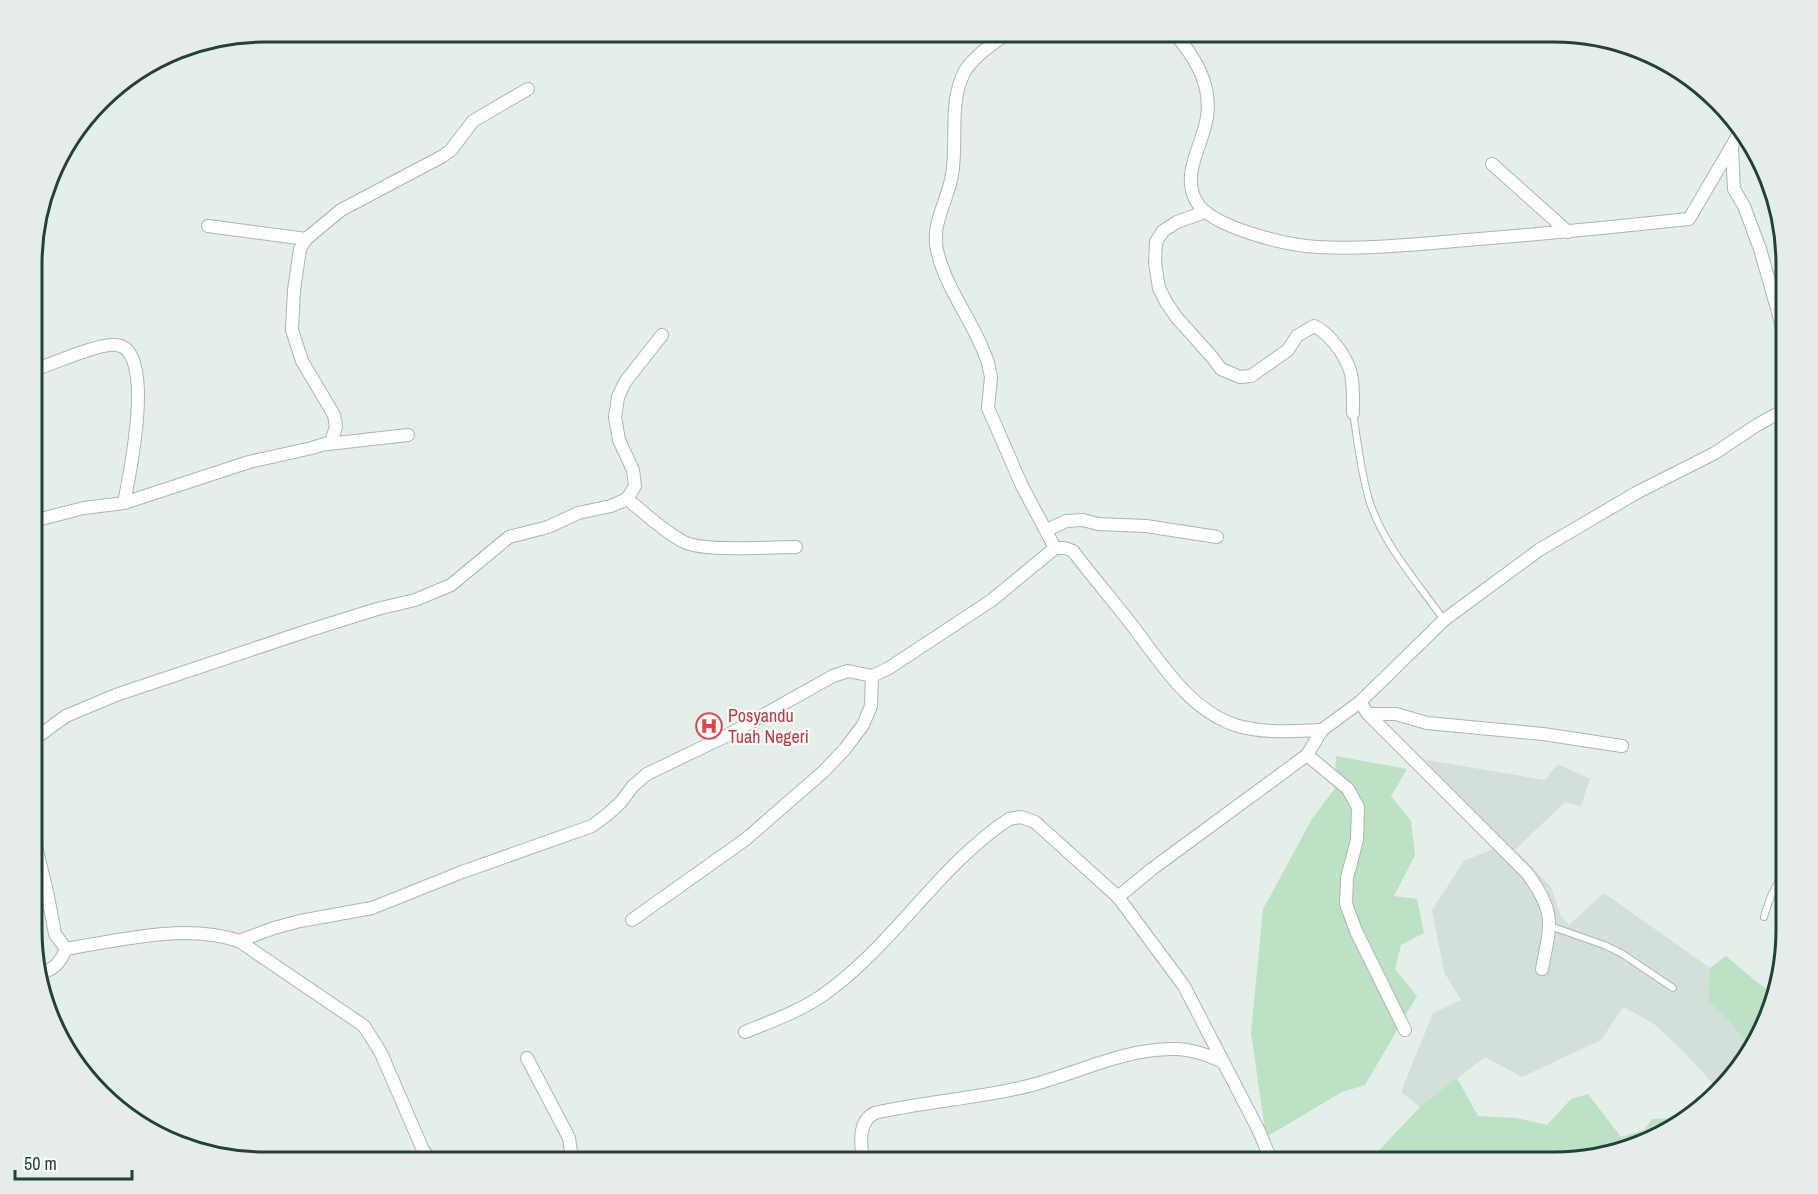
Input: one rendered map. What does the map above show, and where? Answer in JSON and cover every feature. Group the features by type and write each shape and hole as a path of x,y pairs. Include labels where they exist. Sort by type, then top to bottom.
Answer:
{"street":[{"path":"997,42 970,64 958,86 952,176 936,228 937,250 951,286 988,363 991,377 987,399 988,408 1022,486 1055,548"},
{"path":"1180,42 1191,56 1206,86 1208,97 1207,119 1191,177 1195,200 1205,212 1232,226 1260,236 1296,244 1324,247 1432,243 1689,219 1737,138"},
{"path":"328,444 334,438 336,421 331,408 302,361 292,330 300,249 306,239 341,210 443,156 451,150 473,121 528,89"},
{"path":"1731,149 1734,189 1744,206 1760,249 1776,305"},
{"path":"1492,164 1568,232"},
{"path":"1205,212 1170,225 1156,242 1155,262 1159,288 1177,318 1221,369 1240,377 1251,376 1272,363 1288,350 1297,336 1314,326 1323,330 1350,368 1353,413"},
{"path":"208,226 306,239"},
{"path":"42,733 66,716 116,695 333,623 415,600 451,585 509,537 548,527 578,513 611,506 627,499 635,486 633,470 619,440 615,417 618,397 625,382 662,334"},
{"path":"42,367 103,346 117,345 130,351 136,368 138,421 135,450 124,503"},
{"path":"1118,897 1152,868 1307,755 1322,729 1360,702 1444,620 1539,550 1636,493 1715,453 1776,415"},
{"path":"42,518 124,503 249,462 328,444 408,435"},
{"path":"627,499 677,538 691,544 707,547 796,547"},
{"path":"1047,530 1066,521 1083,520 1098,524 1146,525 1217,537"},
{"path":"239,941 300,921 372,908 462,872 592,826 621,802 633,786 648,774 726,736 833,676 848,671 872,676 889,668 992,600 1055,548 1065,548 1073,552 1161,664 1202,708 1237,726 1271,731 1322,729"},
{"path":"632,920 746,839 823,772 845,749 863,725 871,706 872,676"},
{"path":"1360,702 1368,714 1527,873 1545,900 1551,926 1542,969"},
{"path":"1368,714 1396,714 1427,723 1543,734 1622,746"},
{"path":"1307,755 1348,789 1358,807 1357,840 1345,890 1348,915 1405,1030"},
{"path":"745,1032 794,1012 847,976 944,874 993,831 1013,817 1025,818 1035,822 1118,897 1184,986 1268,1152"},
{"path":"42,872 55,934 66,949"},
{"path":"66,949 144,936 187,933 225,936 239,941 364,1026 381,1053 423,1150"},
{"path":"46,972 56,966 66,949"},
{"path":"862,1152 861,1138 864,1123 867,1117 874,1113 1019,1088 1096,1064 1151,1051 1189,1050 1223,1062"},
{"path":"527,1058 569,1138 571,1152"}],"lane":[{"path":"1353,413 1370,502 1379,524 1393,549 1444,620"},
{"path":"1764,917 1769,898 1776,885"},
{"path":"1551,926 1621,953 1673,988"}],"shaded area":[{"path":"1421,759 1545,780 1558,764 1590,779 1581,806 1565,802 1515,850 1551,887 1561,916 1569,925 1604,893 1710,968 1708,1000 1746,1042 1714,1084 1653,1023 1623,1007 1601,1040 1522,1077 1485,1057 1420,1107 1401,1092 1433,1013 1461,1000 1444,972 1432,910 1464,861 1493,849"}],"green space":[{"path":"1336,756 1407,769 1391,796 1411,821 1415,855 1394,896 1417,899 1424,933 1401,945 1395,969 1417,996 1365,1085 1342,1092 1266,1137 1251,1033 1263,909 1312,819 1335,788"},
{"path":"1726,956 1767,989 1759,1015 1746,1042 1708,1000 1710,968"},
{"path":"1457,1078 1478,1116 1516,1118 1547,1125 1571,1099 1588,1094 1621,1137 1644,1130 1652,1119 1671,1118 1625,1140 1597,1148 1569,1152 1377,1152 1420,1107"}],"place":[{"name":"Posyandu Tuah Negeri","path":"709,726"}]}
